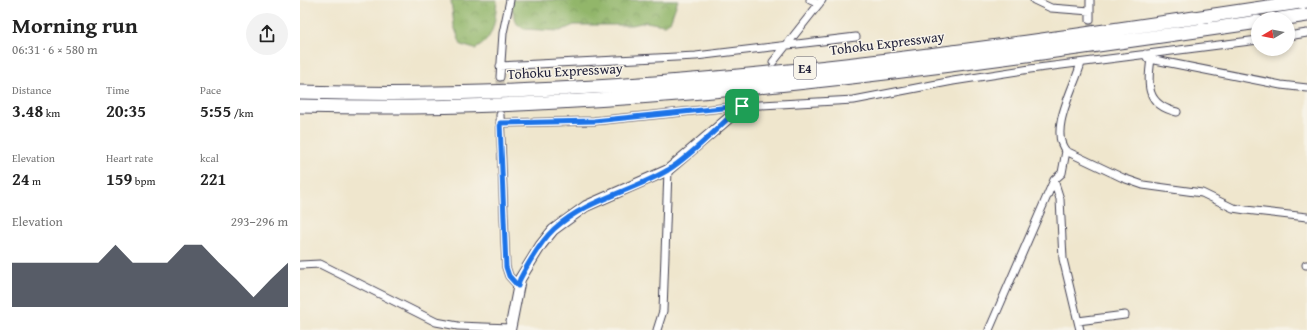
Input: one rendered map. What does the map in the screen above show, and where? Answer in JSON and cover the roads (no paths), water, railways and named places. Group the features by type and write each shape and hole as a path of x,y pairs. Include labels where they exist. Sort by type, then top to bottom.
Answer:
{"highway":[{"name":"Tohoku Expressway","path":"300,92 409,94 509,91 690,80 973,48 1307,1"},
{"path":"1295,17 1307,15"},
{"name":"Tohoku Expressway","path":"300,106 409,107 512,104 690,93 896,72 1251,23"}],"street":[{"path":"500,77 503,33 510,0"},
{"path":"773,62 785,44 820,2 810,0"},
{"path":"1034,0 1051,8 1090,11"},
{"path":"1090,0 1090,20"},
{"path":"1295,35 1307,33"},
{"path":"500,66 696,56 785,44 856,37"},
{"path":"500,123 594,121 745,104 854,100 953,81 1081,63 1095,57 1145,54 1251,41"},
{"path":"1145,54 1151,59 1281,85 1307,88"},
{"path":"1151,59 1148,89 1152,97 1161,105 1177,112"},
{"path":"1081,63 1058,132 1061,144 1066,151 1123,178 1143,185 1202,193 1233,208 1307,217"},
{"path":"300,265 320,264 436,322 458,326 510,329 520,279 541,245 553,230 567,218 586,206 668,170 745,104"},
{"path":"500,115 506,267 509,276 518,286"},
{"path":"989,330 1054,180 1062,173 1066,151"},
{"path":"656,330 663,311 668,170"},
{"path":"1054,180 1060,199 1063,259 1080,330"},
{"path":"1078,322 1125,315"}],"tunnel":[{"path":"1090,20 1094,54"},
{"path":"500,77 500,115"},
{"path":"748,102 758,86"}]}
